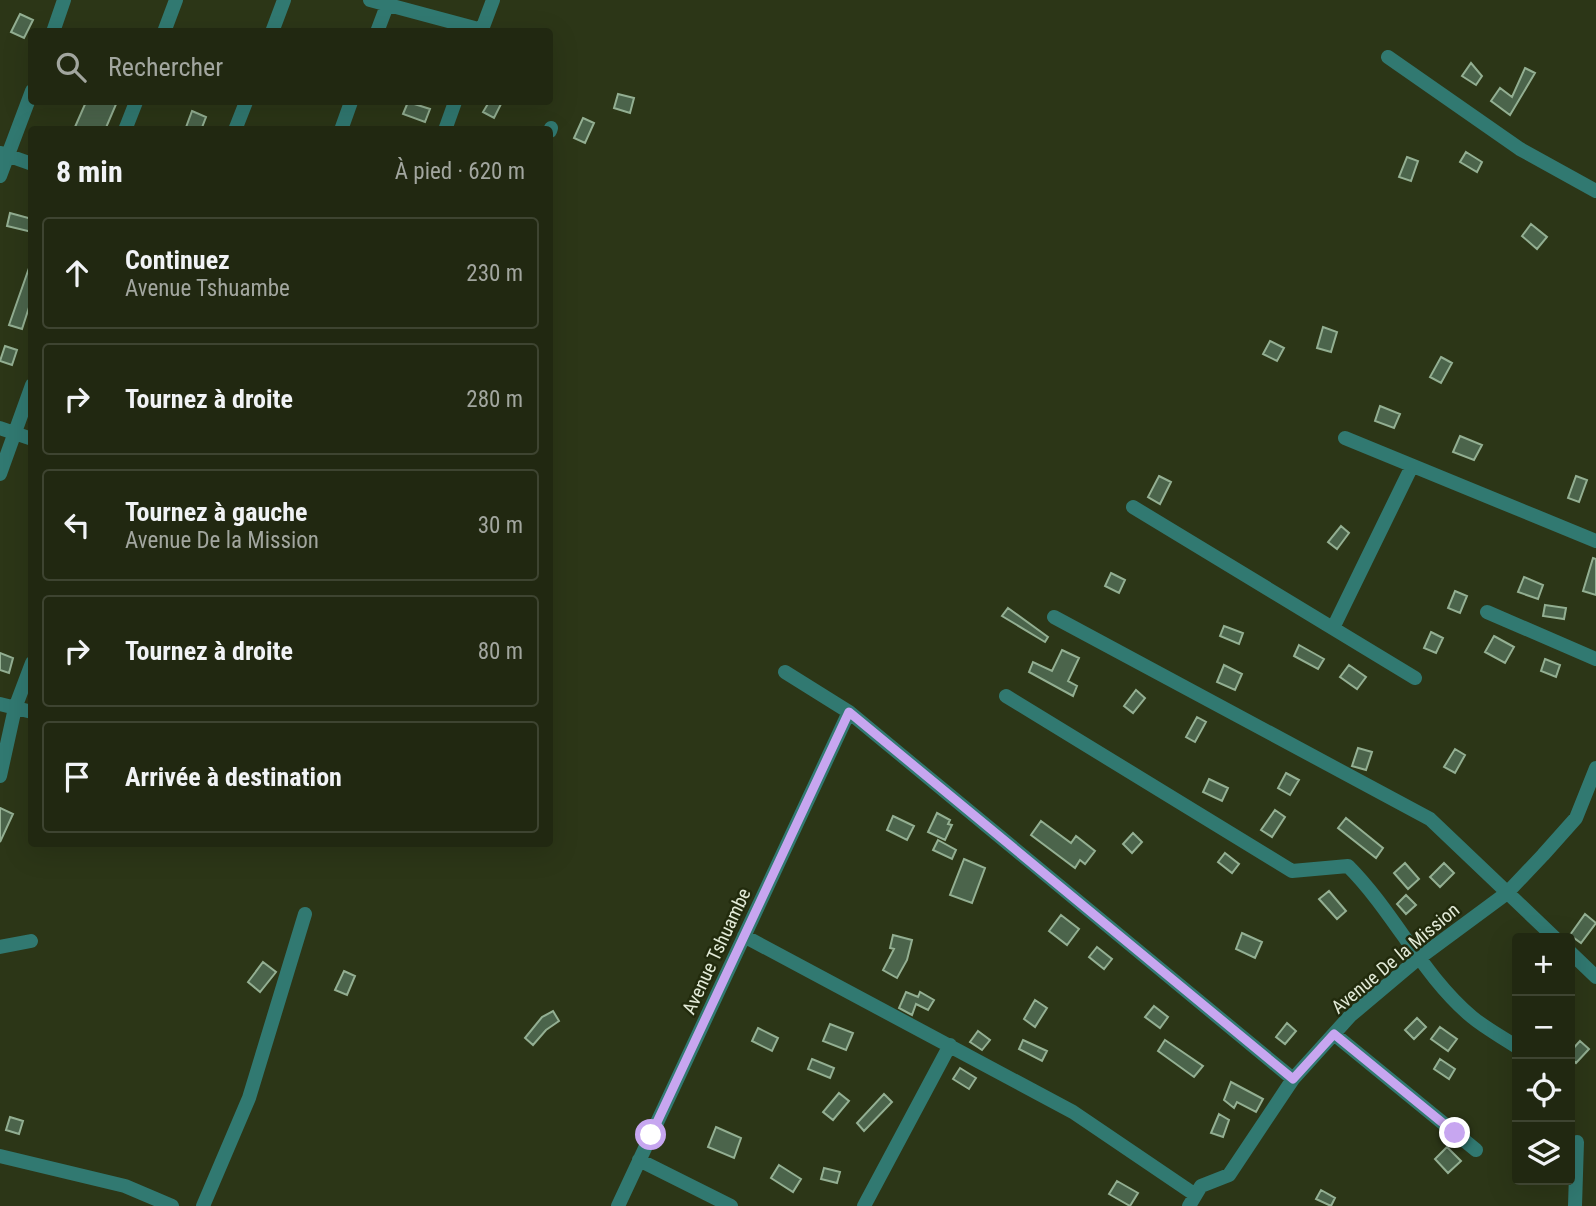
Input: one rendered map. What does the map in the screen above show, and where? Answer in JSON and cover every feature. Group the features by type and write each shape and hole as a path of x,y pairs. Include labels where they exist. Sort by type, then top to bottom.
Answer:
{"street":[{"path":"54,28 64,0"},
{"path":"166,28 176,0"},
{"path":"274,28 284,0"},
{"path":"370,0 388,2 472,28"},
{"path":"483,28 493,0"},
{"path":"378,28 388,2"},
{"path":"1388,57 1520,149 1596,191"},
{"path":"0,176 4,154 28,99"},
{"path":"127,126 135,105"},
{"path":"237,126 245,105"},
{"path":"342,126 350,105"},
{"path":"446,126 454,105"},
{"path":"4,154 28,163"},
{"path":"0,474 28,396"},
{"path":"0,428 28,438"},
{"path":"1345,438 1596,541"},
{"path":"1333,628 1412,466"},
{"path":"1133,506 1415,678"},
{"path":"1487,612 1596,659"},
{"path":"1054,617 1430,819 1550,933"},
{"path":"785,673 849,712 1293,1079"},
{"path":"0,776 15,708 28,674"},
{"path":"1006,696 1292,871 1348,866 1372,890 1419,958 1472,1017 1512,1044"},
{"path":"0,704 28,711"},
{"name":"Avenue Tshuambe","path":"618,1206 849,712"},
{"name":"Avenue De la Mission","path":"1191,1200 1201,1186 1229,1175 1293,1079 1350,1016 1419,958 1507,893 1576,818 1596,768"},
{"path":"203,1206 249,1098 305,914"},
{"path":"744,936 1073,1112 1191,1200"},
{"path":"0,947 32,941"},
{"path":"1575,957 1596,977"},
{"path":"1334,1034 1476,1150"},
{"path":"864,1206 950,1045"},
{"path":"1575,1206 1577,1142"},
{"path":"0,1156 125,1186 172,1206"},
{"path":"639,1160 731,1206"}],"building":[{"path":"20,14 33,20 24,38 11,32"},
{"path":"1471,63 1482,76 1476,85 1462,76"},
{"path":"1525,68 1535,73 1510,115 1491,101 1500,88 1512,97"},
{"path":"618,94 634,98 630,113 614,108"},
{"path":"85,105 116,105 107,126 75,126"},
{"path":"407,105 430,109 425,122 403,114"},
{"path":"487,105 500,105 494,118 483,112"},
{"path":"192,111 206,117 203,126 186,126"},
{"path":"583,118 594,123 585,143 574,138"},
{"path":"1466,152 1482,162 1477,172 1460,162"},
{"path":"1407,157 1418,161 1411,181 1399,177"},
{"path":"10,213 28,218 28,231 7,226"},
{"path":"1531,224 1547,237 1537,249 1522,236"},
{"path":"28,271 28,310 22,329 9,325"},
{"path":"1323,327 1337,332 1331,352 1317,348"},
{"path":"1270,341 1284,348 1277,361 1263,354"},
{"path":"5,346 17,350 12,365 0,361"},
{"path":"1441,357 1452,363 1441,383 1430,377"},
{"path":"1380,406 1400,414 1394,428 1375,421"},
{"path":"1460,436 1482,445 1474,460 1453,452"},
{"path":"1159,476 1171,482 1160,504 1148,497"},
{"path":"1576,476 1587,480 1579,502 1568,498"},
{"path":"1341,526 1349,533 1337,549 1328,542"},
{"path":"1593,558 1596,559 1596,595 1583,591"},
{"path":"1111,573 1125,580 1119,593 1105,586"},
{"path":"1524,577 1543,585 1538,599 1518,592"},
{"path":"1455,591 1467,596 1460,613 1448,608"},
{"path":"1545,605 1566,608 1564,619 1543,616"},
{"path":"1008,608 1048,637 1045,642 1002,616"},
{"path":"1224,626 1243,633 1239,644 1220,636"},
{"path":"1431,632 1443,638 1436,653 1424,648"},
{"path":"1494,636 1514,647 1505,663 1485,652"},
{"path":"1299,645 1324,659 1318,669 1294,656"},
{"path":"1062,650 1079,658 1068,681 1077,686 1073,696 1029,672 1033,662 1052,671"},
{"path":"0,653 13,658 9,673 0,670"},
{"path":"1545,659 1560,665 1556,677 1541,671"},
{"path":"1224,665 1242,674 1235,690 1217,682"},
{"path":"1349,665 1366,677 1357,689 1340,677"},
{"path":"1136,690 1145,698 1133,713 1124,706"},
{"path":"1197,717 1206,722 1195,742 1186,737"},
{"path":"1358,748 1372,752 1366,770 1352,766"},
{"path":"1455,749 1465,755 1455,773 1444,767"},
{"path":"1286,773 1299,780 1290,795 1278,788"},
{"path":"1209,779 1228,788 1222,801 1203,792"},
{"path":"0,808 13,814 0,842"},
{"path":"1275,810 1285,817 1272,837 1261,830"},
{"path":"937,813 950,820 948,824 952,825 945,840 928,832"},
{"path":"893,816 914,826 907,840 887,830"},
{"path":"1346,818 1383,848 1376,858 1338,828"},
{"path":"1041,821 1071,843 1076,836 1095,851 1085,864 1080,860 1075,868 1031,835"},
{"path":"1133,833 1142,842 1132,853 1123,844"},
{"path":"938,840 956,850 952,859 933,850"},
{"path":"1225,853 1239,864 1232,873 1218,862"},
{"path":"964,859 985,868 972,903 950,895"},
{"path":"1405,863 1419,879 1408,889 1394,873"},
{"path":"1444,863 1454,873 1440,887 1430,877"},
{"path":"1329,891 1346,911 1337,919 1319,899"},
{"path":"1406,895 1416,905 1406,914 1397,904"},
{"path":"1585,914 1596,923 1581,943 1575,939 1575,933 1571,933"},
{"path":"1061,915 1079,929 1067,945 1049,931"},
{"path":"1242,933 1262,942 1255,958 1236,949"},
{"path":"893,935 912,940 907,960 897,978 883,970 894,949 890,948"},
{"path":"1097,947 1112,959 1104,969 1089,957"},
{"path":"263,962 276,972 260,992 248,982"},
{"path":"344,971 355,976 347,995 335,990"},
{"path":"906,992 918,997 920,992 934,1000 928,1010 916,1004 912,1015 899,1008"},
{"path":"1035,1000 1047,1008 1035,1027 1024,1019"},
{"path":"1154,1006 1168,1017 1160,1028 1145,1017"},
{"path":"553,1011 559,1021 546,1030 533,1045 525,1038 542,1017"},
{"path":"1417,1018 1426,1027 1414,1039 1405,1030"},
{"path":"1287,1023 1296,1031 1285,1044 1276,1037"},
{"path":"830,1024 853,1033 846,1050 823,1041"},
{"path":"1440,1027 1457,1039 1448,1051 1431,1039"},
{"path":"758,1028 778,1038 772,1051 752,1041"},
{"path":"978,1031 990,1040 982,1050 970,1042"},
{"path":"1023,1040 1047,1051 1042,1061 1019,1049"},
{"path":"1165,1040 1203,1066 1194,1077 1158,1051"},
{"path":"1580,1041 1589,1049 1576,1063 1575,1062 1575,1046"},
{"path":"812,1059 834,1068 830,1078 808,1069"},
{"path":"1440,1059 1455,1069 1449,1079 1434,1069"},
{"path":"960,1068 976,1078 969,1089 953,1079"},
{"path":"1231,1082 1263,1099 1256,1112 1237,1102 1234,1108 1224,1100"},
{"path":"839,1093 849,1101 833,1120 823,1112"},
{"path":"884,1094 892,1102 864,1131 857,1123"},
{"path":"1219,1114 1229,1120 1223,1137 1211,1133"},
{"path":"10,1117 23,1121 19,1134 6,1130"},
{"path":"716,1127 741,1138 734,1158 708,1147"},
{"path":"1447,1147 1461,1161 1448,1173 1435,1159"},
{"path":"779,1165 801,1179 793,1192 771,1178"},
{"path":"824,1168 840,1172 837,1183 821,1179"},
{"path":"1117,1181 1138,1193 1130,1206 1109,1194"},
{"path":"1321,1190 1335,1198 1331,1206 1316,1199"}],"route":[{"path":"651,1135 849,712 1293,1079 1334,1034 1455,1133"}]}
